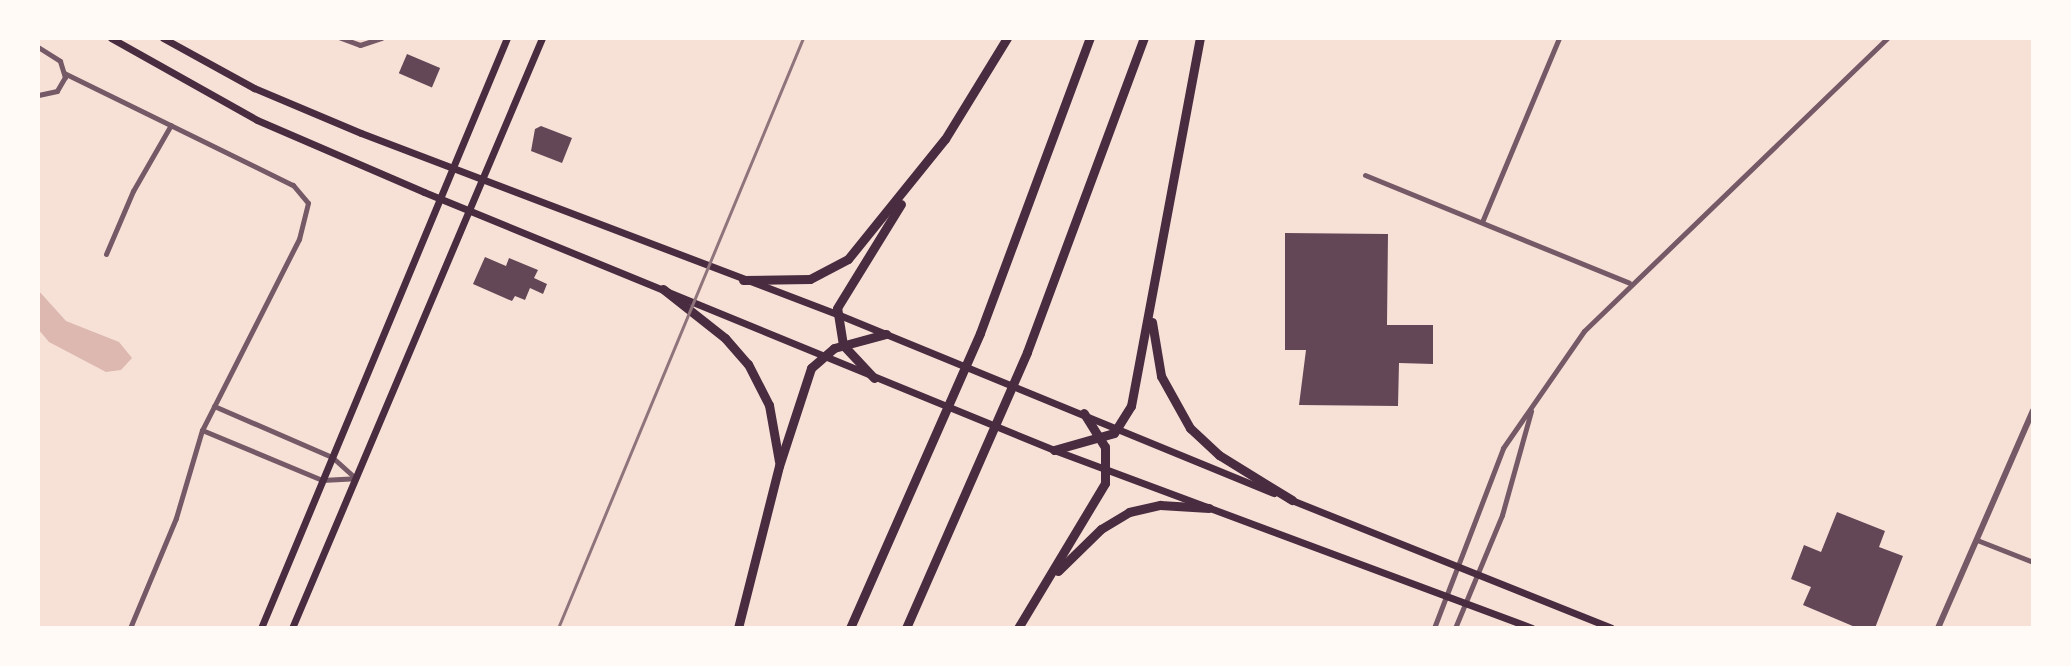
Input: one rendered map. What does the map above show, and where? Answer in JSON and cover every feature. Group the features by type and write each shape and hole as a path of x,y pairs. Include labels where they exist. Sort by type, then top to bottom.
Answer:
{"highway":[{"path":"874,378 843,345 837,314 842,295 1007,38"},
{"path":"850,628 980,333 1090,38"},
{"path":"906,628 1027,352 1144,38"},
{"path":"1054,450 1101,439 1119,428 1133,397 1200,38"},
{"path":"743,280 801,281 832,271 856,251 913,183"},
{"path":"663,289 748,364 773,418 779,466"},
{"path":"1151,306 1161,376 1190,428 1213,451 1292,500"},
{"path":"738,628 779,466 809,374 821,356 843,345 886,334"},
{"path":"1018,628 1104,487 1108,471 1101,439 1084,413"},
{"path":"1044,586 1092,536 1129,512 1169,504 1209,508"}],"main road":[{"path":"111,38 257,120 439,199 1054,450 1532,628"},
{"path":"163,38 254,88 452,170 837,314 1084,413 1457,570 1611,628"},
{"path":"261,628 507,38"},
{"path":"292,628 542,38"}],"street":[{"path":"341,38 360,45 381,38"},
{"path":"1482,222 1559,38"},
{"path":"1434,628 1503,448 1532,410 1565,356 1629,283 1887,38"},
{"path":"38,47 60,61 64,73 57,91 38,95"},
{"path":"64,73 293,185 308,203 299,239 202,430 176,518 130,628"},
{"path":"106,254 133,191 171,125"},
{"path":"1365,175 1629,283"},
{"path":"214,406 332,457 356,478"},
{"path":"1455,628 1511,487 1532,410"},
{"path":"1938,628 2033,411"},
{"path":"202,430 322,480 356,478"},
{"path":"1977,540 2033,562"}],"shaded area":[{"path":"38,290 66,321 119,342 132,358 121,370 106,372 49,342 38,329"}],"building":[{"path":"407,54 440,68 432,87 399,73"},
{"path":"541,126 572,138 562,163 531,151 535,129"},
{"path":"1285,233 1388,234 1387,325 1433,325 1433,364 1399,363 1398,406 1299,405 1306,350 1285,350"},
{"path":"485,257 506,266 509,258 538,270 534,278 547,284 543,294 530,288 525,300 515,296 512,301 473,284"},
{"path":"1837,512 1885,531 1879,547 1903,556 1875,628 1855,627 1803,605 1811,587 1791,579 1804,545 1821,552"}],"railway":[{"path":"558,628 803,38"}]}
